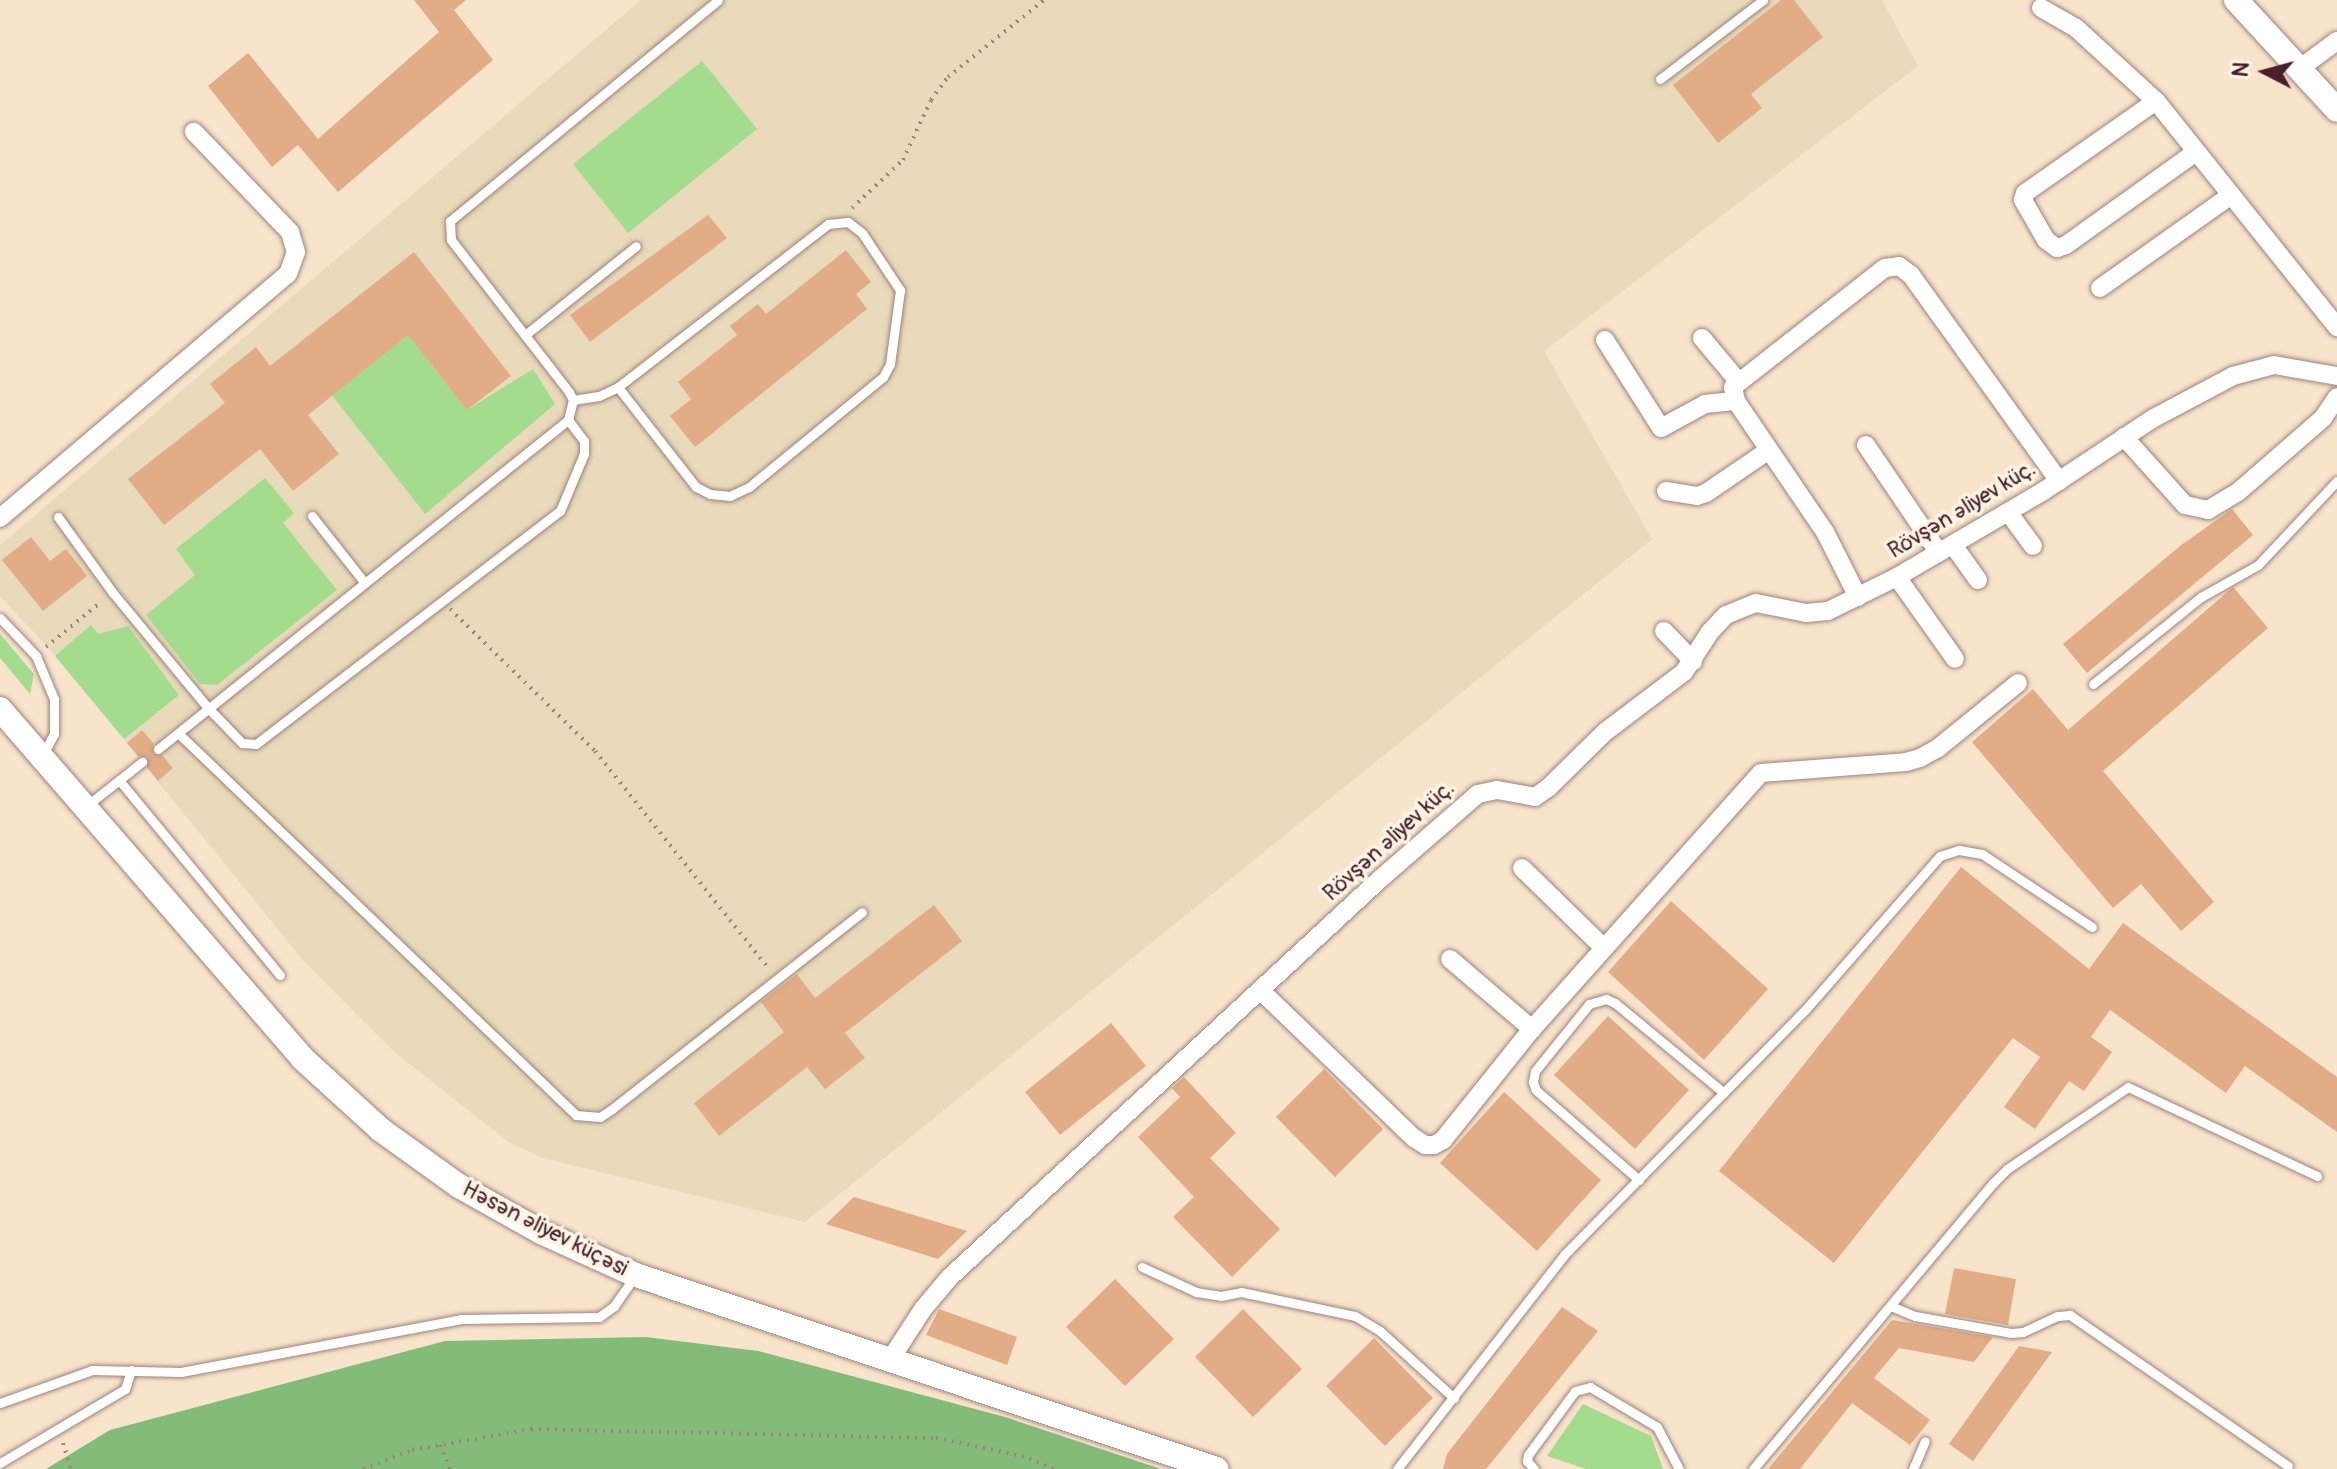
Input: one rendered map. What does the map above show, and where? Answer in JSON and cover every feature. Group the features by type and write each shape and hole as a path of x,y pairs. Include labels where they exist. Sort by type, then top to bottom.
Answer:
{"main road":[{"path":"2236,0 2337,110"},
{"name":"Həsən Əliyev küçəsi","path":"0,709 271,1026 381,1130 503,1212 636,1275 1216,1469"}],"street":[{"path":"2041,8 2088,38 2156,101 2337,327"},
{"path":"2299,69 2337,41"},
{"path":"2156,101 2025,193 2023,200 2046,240 2057,248 2066,245 2196,152"},
{"path":"0,518 288,274 296,252 290,232 194,132"},
{"path":"2100,288 2230,196"},
{"path":"1858,597 1831,542 1736,401 1733,387 1885,268 1899,266 1911,275 2059,481"},
{"path":"1702,338 1738,381"},
{"path":"1605,340 1661,428 1705,404 1736,401"},
{"name":"Rövşən Əliyev küç.","path":"890,1360 923,1309 950,1277 1467,802 1487,790 1528,797 1540,795 1605,732 1673,682 1693,661 1720,620 1745,605 1765,604 1821,613 1858,597 1946,549 2059,481 2124,437 2233,376 2257,367 2288,365 2337,376"},
{"path":"2124,437 2185,505 2208,510 2238,492 2323,418 2337,397"},
{"path":"1866,445 1946,549 1978,580"},
{"path":"1666,491 1706,493 1769,450"},
{"path":"2008,512 2033,546"},
{"path":"1897,577 1955,659"},
{"path":"1664,631 1693,661"},
{"path":"1260,990 1425,1145 1443,1140 1603,947 1761,773 1906,762 1920,758 1938,748 2018,683"},
{"path":"1522,868 1603,947"},
{"path":"1450,959 1532,1029"}],"lane":[{"path":"573,400 451,240 450,221 718,0"},
{"path":"1660,79 1763,0"},
{"path":"573,400 599,396 618,387 828,224 838,220 848,222 862,233 900,290 890,364 883,377 749,487 730,496 710,494 696,487 618,387"},
{"path":"525,335 636,246"},
{"path":"158,749 568,420 573,400"},
{"path":"58,517 113,593 208,708 242,743 256,744 560,511 567,501 584,454 584,441 568,420"},
{"path":"2093,684 2201,597 2258,565 2337,481"},
{"path":"312,516 365,583"},
{"path":"0,618 36,656 54,699 54,734 42,757"},
{"path":"178,733 576,1115 600,1117 612,1109 862,912"},
{"path":"84,808 142,762"},
{"path":"119,780 280,975"},
{"path":"1397,1469 1565,1254 1805,1010 1940,856 1959,850 1982,854 2092,927"},
{"path":"1639,1180 1536,1090 1533,1082 1535,1071 1589,1004 1606,999 1615,1003 1724,1093"},
{"path":"1753,1469 2007,1169 2128,1087 2317,1176"},
{"path":"1142,1267 1196,1292 1221,1296 1241,1292 1355,1316 1380,1331 1454,1398"},
{"path":"0,1403 92,1370 181,1372 461,1319 599,1317 614,1306 636,1275"},
{"path":"1891,1306 1915,1316 2011,1333 2023,1332 2058,1316 2070,1315 2288,1466"},
{"path":"0,1463 125,1389 131,1370"},
{"path":"1534,1469 1527,1461 1528,1455 1575,1391 1590,1387 1657,1427 1679,1469"},
{"path":"1913,1469 1925,1441"}],"path":[{"path":"838,220 903,160 931,100 948,77 1044,0"},
{"path":"36,656 113,593"},
{"path":"442,602 595,751 777,979"},
{"path":"58,1429 71,1469"},
{"path":"363,1469 412,1450 531,1429 936,1438 1022,1456 1054,1469"},
{"path":"440,1445 450,1469"}],"shaded area":[{"path":"641,0 1882,0 1918,66 1544,351 1652,539 805,1222 543,1158 510,1143 393,1051 303,960 56,656 0,596 0,545"}],"green space":[{"path":"702,61 757,129 628,233 573,164"},
{"path":"408,335 467,410 533,369 555,404 425,514 332,395"},
{"path":"265,478 294,513 283,523 337,590 217,685 200,684 146,615 195,575 176,549"},
{"path":"91,625 98,634 128,626 179,695 124,739 55,656"},
{"path":"0,634 34,674 30,694 0,658"},
{"path":"646,1337 758,1351 1005,1417 1161,1469 46,1469 110,1430 445,1341"},
{"path":"1583,1404 1651,1436 1663,1469 1586,1469 1547,1456"}],"building":[{"path":"414,0 466,0 454,10 493,60 338,192 298,145 272,167 208,86 248,53 318,139 439,32"},
{"path":"1781,0 1794,0 1823,37 1751,94 1762,108 1718,143 1673,85"},
{"path":"708,215 727,238 590,342 570,315"},
{"path":"846,250 871,282 856,294 867,309 695,447 670,416 691,399 678,382 737,335 730,326 758,304 766,314"},
{"path":"414,252 511,376 467,410 408,335 308,415 339,454 293,491 260,449 164,525 128,479 225,403 210,384 256,347 270,366"},
{"path":"2232,509 2253,535 2087,673 2063,644 2180,546"},
{"path":"31,537 50,561 66,549 87,576 43,611 2,560"},
{"path":"2233,587 2268,628 2103,771 2214,902 2181,931 2141,884 2113,908 1972,742 2033,689 2068,730"},
{"path":"142,730 153,743 153,754 162,755 173,768 158,781 147,767 147,757 138,756 127,743"},
{"path":"1961,867 2089,969 2123,923 2337,1077 2337,1132 2245,1066 2226,1093 2110,1010 2091,1037 2112,1052 2084,1091 2069,1081 2035,1129 2004,1107 2040,1057 2013,1038 1834,1263 1719,1171"},
{"path":"1671,901 1768,989 1704,1060 1608,972"},
{"path":"934,905 962,941 845,1033 865,1058 825,1089 807,1067 719,1136 694,1103 784,1032 761,1002 797,974 815,998"},
{"path":"1608,1016 1689,1090 1635,1149 1554,1075"},
{"path":"1111,1023 1146,1066 1060,1135 1025,1092"},
{"path":"1324,1069 1383,1129 1335,1177 1276,1117"},
{"path":"1184,1077 1236,1133 1210,1158 1280,1229 1232,1277 1173,1217 1194,1197 1138,1137 1180,1097 1172,1088"},
{"path":"1504,1092 1601,1180 1537,1251 1440,1163"},
{"path":"854,1197 967,1231 938,1259 826,1224"},
{"path":"1954,1268 2016,1279 2008,1325 1945,1314"},
{"path":"1115,1279 1174,1339 1125,1386 1066,1327"},
{"path":"1562,1307 1598,1331 1486,1469 1443,1469 1447,1454"},
{"path":"939,1309 1017,1337 1007,1365 926,1335"},
{"path":"1243,1309 1302,1369 1253,1417 1195,1357"},
{"path":"1892,1320 1993,1337 1974,1362 1899,1348 1874,1378 1930,1420 1910,1445 1852,1403 1800,1469 1768,1469"},
{"path":"1374,1338 1433,1398 1385,1446 1326,1386"},
{"path":"2019,1346 2052,1352 1973,1461 1949,1444"}]}
